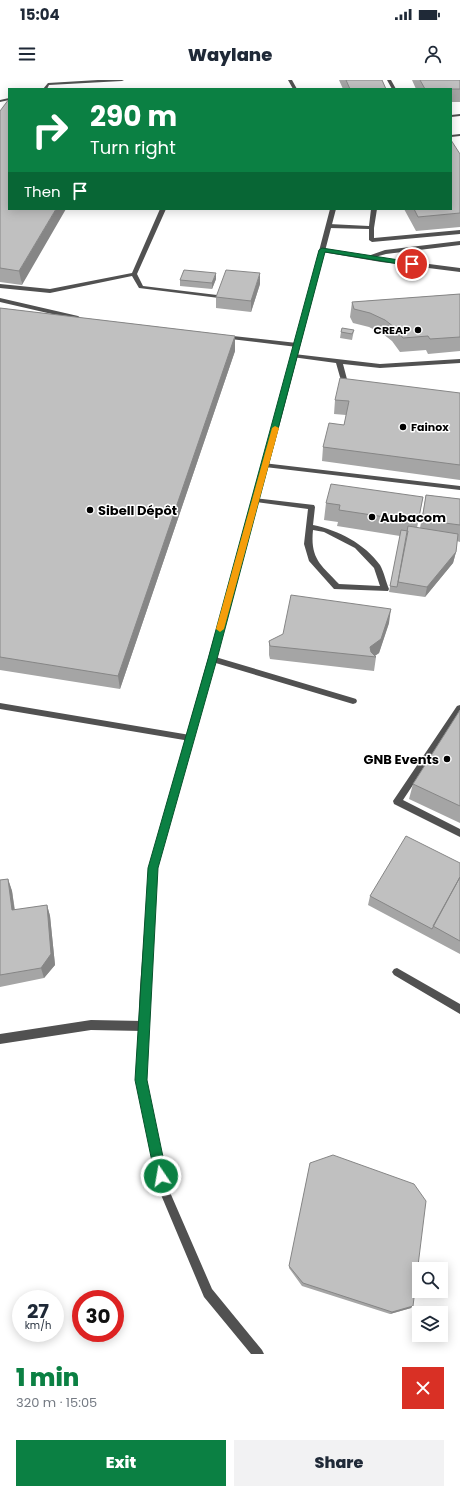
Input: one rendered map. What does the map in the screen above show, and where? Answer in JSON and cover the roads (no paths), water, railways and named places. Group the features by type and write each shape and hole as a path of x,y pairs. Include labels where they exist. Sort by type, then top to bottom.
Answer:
{"street":[{"path":"47,82 122,80"},
{"path":"163,210 134,274 140,287 217,297"},
{"path":"258,1354 208,1293 164,1190 141,1080 153,868 256,500 333,210"},
{"path":"374,210 371,228 372,240 460,232"},
{"path":"329,226 371,228"},
{"path":"370,258 385,252 460,243"},
{"path":"322,250 460,270"},
{"path":"0,286 50,291 134,274"},
{"path":"0,300 83,319"},
{"path":"220,336 297,345"},
{"path":"294,356 380,366 460,362"},
{"path":"339,362 345,384 361,386"},
{"path":"265,465 460,488"},
{"path":"256,500 312,507 308,544 313,561 337,587 384,589 377,567 357,546 326,530 310,527"},
{"path":"212,659 353,701"},
{"path":"0,706 190,738"},
{"path":"460,708 396,801 460,833"},
{"path":"397,972 460,1010"},
{"path":"0,1039 91,1025 144,1026"}],"place":[{"name":"CREAP","path":"418,330"},
{"name":"Fainox","path":"403,427"},
{"name":"Sibell Dépôt","path":"90,510"},
{"name":"Aubacom","path":"372,517"},
{"name":"GNB Events","path":"447,759"}]}
